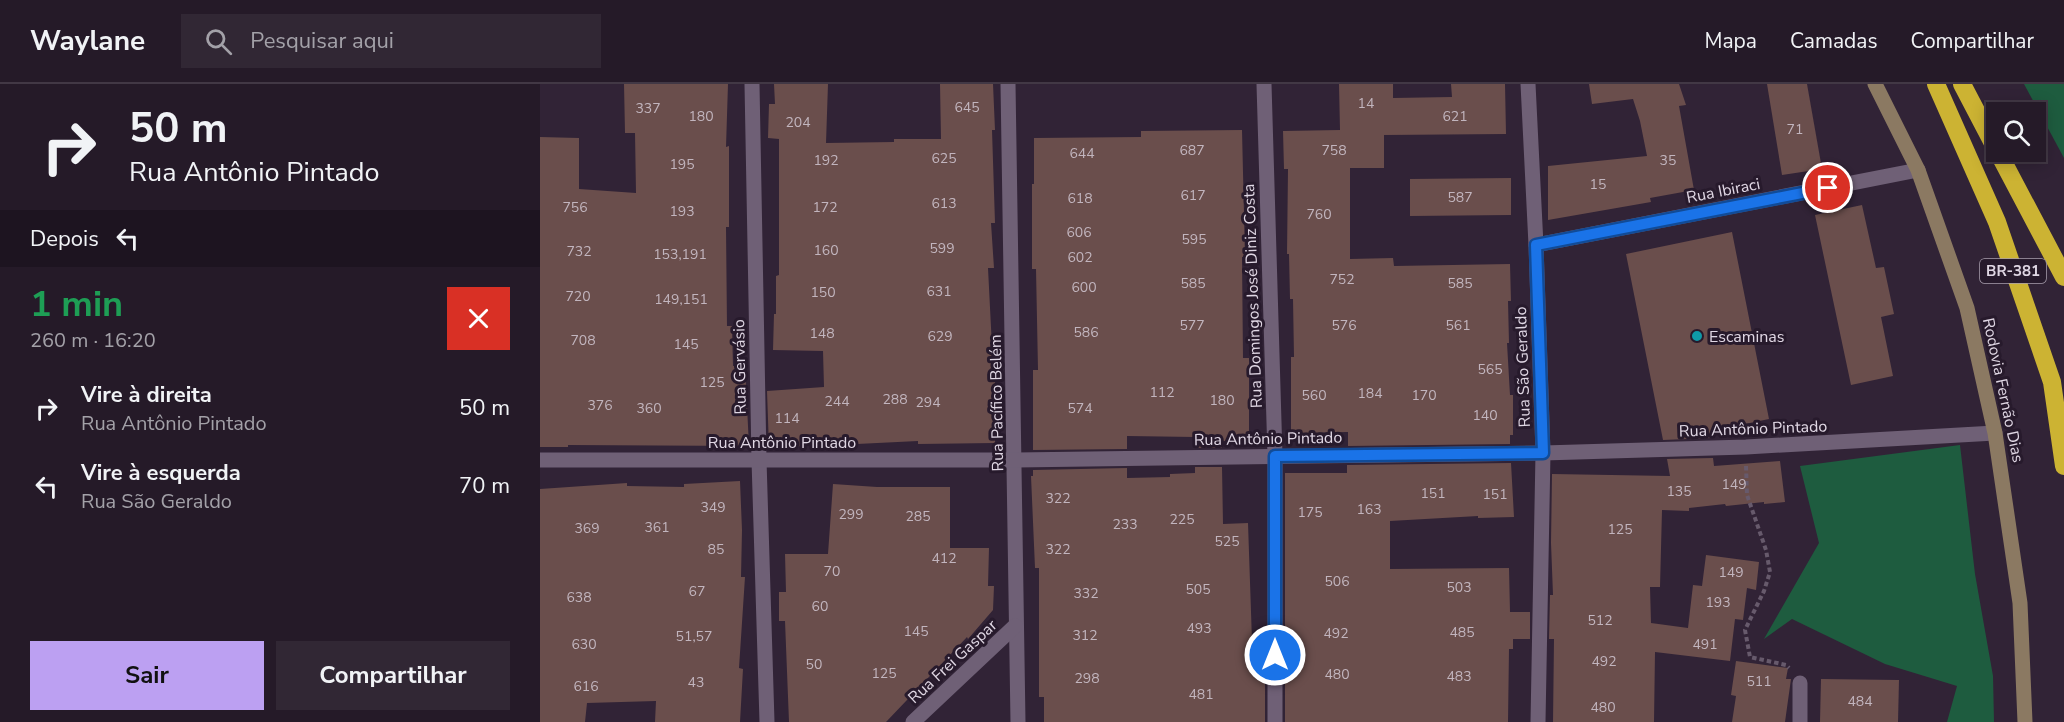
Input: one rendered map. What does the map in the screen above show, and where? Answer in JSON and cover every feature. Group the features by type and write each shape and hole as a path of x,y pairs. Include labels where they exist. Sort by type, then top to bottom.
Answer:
{"highway":[{"name":"BR-381","path":"1936,84 1997,222 2052,382 2064,466"},
{"path":"1962,84 1986,129"},
{"path":"2003,162 2064,277"}],"main road":[{"name":"Rodovia Fernão Dias","path":"1875,84 1917,170 1967,308 1995,434 2020,603 2025,722"}],"street":[{"name":"Rua Gervásio","path":"752,84 759,460 767,722"},
{"name":"Rua Pacífico Belém","path":"1008,84 1018,722"},
{"name":"Rua Domingos José Diniz Costa","path":"1264,84 1275,456 1275,722"},
{"name":"Rua São Geraldo","path":"1528,84 1543,453 1538,722"},
{"name":"Rua Ibiraci","path":"1536,245 1917,170"},
{"name":"Rua Antônio Pintado","path":"540,460 1015,460 1543,453 1746,447 1995,434"},
{"name":"Rua Frei Gaspar","path":"913,722 1015,626"},
{"path":"1800,683 1800,722"}],"path":[{"path":"1746,447 1747,495 1766,550 1770,572 1764,591 1744,630 1750,657 1786,665 1800,683"}],"green space":[{"path":"2024,84 2064,84 2064,158 2046,125 2046,102 2034,102"},
{"path":"1960,445 1975,574 1993,676 1994,722 1947,722 1957,686 1885,664 1792,619 1764,639 1819,543 1800,466"}],"building":[{"path":"624,84 728,84 727,326 732,326 733,366 745,366 749,446 568,445 568,447 540,447 540,137 579,138 579,189 636,193 635,133 625,133"},
{"path":"774,84 828,84 826,143 941,139 940,84 993,84 995,223 991,223 994,268 988,268 993,367 995,367 995,443 918,444 918,441 857,444 857,442 769,448 767,391 824,387 823,351 773,350 776,276 779,275 779,139 768,138 769,104 775,104"},
{"path":"1339,84 1393,84 1393,98 1452,97 1451,84 1505,84 1506,134 1384,135 1384,168 1350,168 1350,259 1393,258 1394,266 1510,264 1511,301 1508,301 1509,343 1507,343 1510,395 1513,395 1513,435 1510,435 1510,444 1348,446 1348,432 1291,433 1291,357 1294,357 1293,299 1290,299 1289,254 1287,254 1288,169 1284,169 1283,131 1340,130"},
{"path":"1589,84 1679,84 1686,105 1679,106 1694,190 1650,198 1651,202 1548,220 1548,166 1647,156 1633,99 1592,104"},
{"path":"1767,84 1807,84 1822,169 1782,175"},
{"path":"1242,130 1245,257 1242,257 1243,358 1249,358 1249,441 1222,441 1222,448 1195,448 1195,437 1127,436 1127,449 1033,450 1033,370 1038,370 1036,269 1032,269 1034,138 1141,137 1141,131"},
{"path":"1511,178 1511,215 1410,216 1410,179"},
{"path":"1862,205 1876,268 1884,267 1894,314 1881,317 1893,376 1851,385 1815,215"},
{"name":"Escaminas","path":"1732,232 1769,419 1711,431 1711,438 1663,440 1626,254"},
{"path":"1713,458 1714,466 1780,461 1785,502 1726,506 1725,504 1689,508 1689,511 1662,510 1660,587 1650,587 1651,623 1688,628 1693,585 1702,586 1706,555 1759,562 1756,590 1747,588 1743,620 1735,619 1730,661 1655,652 1654,722 1553,722 1554,639 1549,639 1550,595 1553,595 1552,474 1670,476 1667,459"},
{"path":"1511,463 1514,517 1478,518 1478,516 1390,521 1390,569 1509,568 1510,612 1530,612 1530,639 1513,639 1513,649 1509,649 1508,722 1285,722 1285,473 1347,473 1347,465"},
{"path":"1195,467 1222,467 1223,524 1248,523 1252,641 1265,641 1265,722 1044,722 1044,697 1039,697 1039,568 1035,568 1031,476 1033,476 1033,470 1127,468 1127,478 1170,477 1170,474 1195,473"},
{"path":"740,481 741,577 745,577 739,668 743,669 740,722 655,722 656,701 587,703 585,722 540,722 540,489 627,483 627,486 684,487 684,484"},
{"path":"833,484 877,487 950,487 950,548 989,548 988,586 994,586 993,610 968,639 967,637 886,722 789,722 785,621 779,621 779,592 786,592 785,554 828,554"},
{"path":"1736,661 1788,668 1786,679 1791,679 1785,722 1732,722 1736,696 1731,695"},
{"path":"1821,679 1899,680 1898,722 1820,722"}],"place":[{"name":"Escaminas","path":"1697,336"}],"route":[{"path":"1275,655 1275,456 1543,453 1536,245 1828,188"}]}
